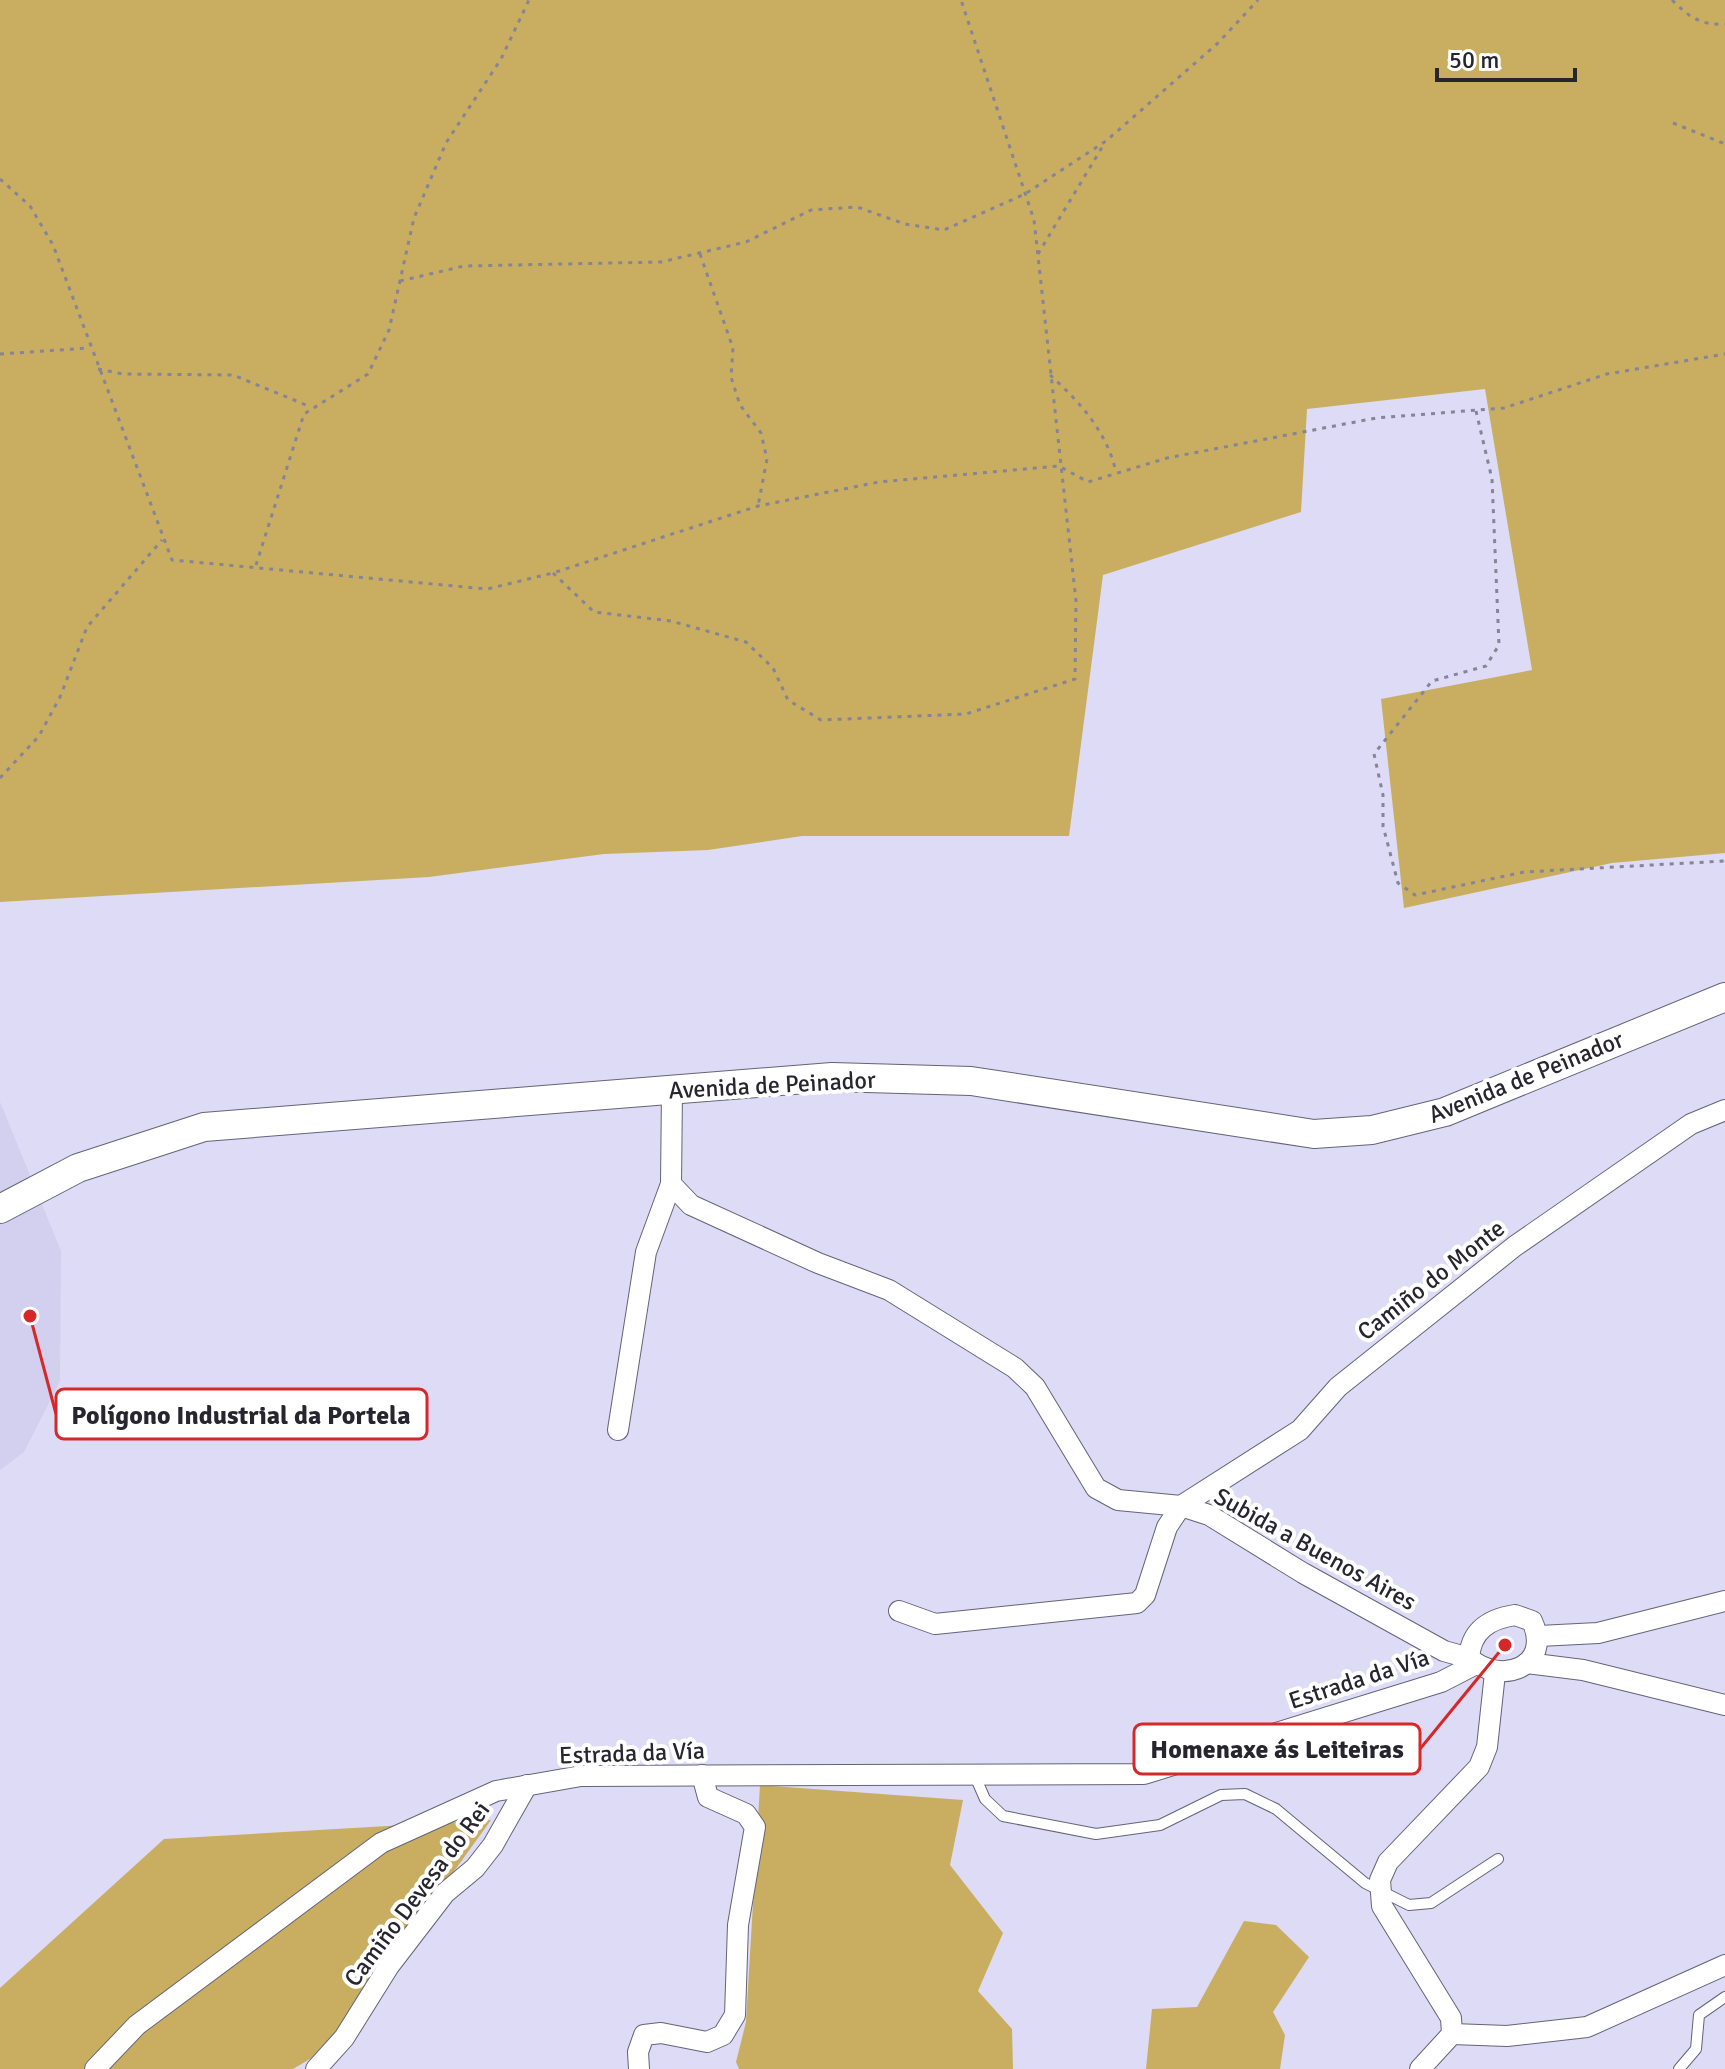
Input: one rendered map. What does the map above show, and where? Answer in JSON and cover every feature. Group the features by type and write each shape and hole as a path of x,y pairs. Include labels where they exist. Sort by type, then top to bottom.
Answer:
{"street":[{"name":"Avenida de Peinador","path":"0,1209 78,1168 204,1127 832,1077 971,1081 1314,1134 1372,1130 1445,1112 1725,997"},
{"path":"618,1430 646,1252 671,1184 672,1090"},
{"name":"Camiño do Monte","path":"1181,1506 1300,1430 1338,1387 1515,1246 1691,1124 1725,1110"},
{"name":"Subida a Buenos Aires","path":"671,1184 691,1205 818,1263 889,1290 1015,1368 1035,1387 1096,1488 1118,1500 1181,1506 1209,1515 1303,1573 1444,1651 1472,1661"},
{"path":"899,1611 935,1624 1137,1603 1145,1595 1167,1527 1181,1506"},
{"path":"1539,1636 1598,1633 1725,1601"},
{"path":"1527,1663 1538,1651 1539,1636 1532,1621 1515,1615 1496,1618 1480,1628 1470,1644 1472,1661 1495,1673 1527,1663 1583,1670 1725,1705"},
{"name":"Estrada da Vía","path":"95,2069 137,2025 381,1843 496,1791 581,1776 1144,1774 1441,1682 1472,1661"},
{"path":"1420,2069 1452,2034 1451,2018 1382,1906 1380,1880 1388,1862 1479,1767 1487,1747 1495,1673"},
{"path":"639,2069 638,2052 644,2035 661,2033 707,2042 723,2035 735,2015 738,1925 755,1827 746,1814 708,1797 702,1775"},
{"name":"Camiño Devesa do Rei","path":"316,2069 344,2038 389,1966 445,1893 475,1868 493,1845 527,1785"},
{"path":"1452,2034 1507,2036 1587,2027 1725,1965"}],"lane":[{"path":"974,1774 985,1799 1003,1816 1096,1834 1160,1825 1221,1795 1245,1794 1276,1809 1365,1883 1409,1905 1431,1903 1498,1859"},
{"path":"1679,2069 1696,2049 1699,2015 1725,1997"}],"path":[{"path":"255,566 304,414 368,374 389,330 414,218 446,143 501,59 529,0"},
{"path":"553,573 594,612 671,621 746,642 773,668 788,700 821,720 966,714 1075,679 1076,601 1034,220 961,0"},
{"path":"400,281 464,266 661,262 746,242 811,210 857,207 905,224 944,230 1025,194 1106,141 1218,43 1258,0"},
{"path":"1672,0 1690,18 1713,25 1725,24"},
{"path":"1673,123 1725,144"},
{"path":"1038,254 1106,141"},
{"path":"0,179 30,206 53,245 89,348 172,560 487,589 553,573 758,506 879,482 1059,466 1088,482 1167,458 1376,418 1504,408 1607,374 1725,354"},
{"path":"700,253 733,348 731,377 740,405 761,433 767,459 758,506"},
{"path":"0,354 89,348"},
{"path":"98,369 123,374 233,375 312,408"},
{"path":"1050,375 1091,418 1111,449 1116,472"},
{"path":"1476,410 1492,479 1499,645 1486,666 1432,681 1374,754 1383,795 1383,826 1394,856 1398,883 1415,895 1524,872 1725,861"},
{"path":"0,778 39,736 60,697 87,627 163,539"}],"shaded area":[{"path":"0,0 1725,0 1725,853 1612,863 1404,908 1381,699 1532,670 1485,389 1307,409 1301,512 1103,575 1069,836 802,836 708,850 604,854 429,877 0,902"},
{"path":"0,1102 61,1251 60,1381 24,1452 0,1470"},
{"path":"760,1785 963,1800 950,1865 1003,1933 978,1991 1012,2029 1013,2069 739,2069 736,2062 746,2022"},
{"path":"491,1820 325,2050 293,2069 0,2069 0,1988 164,1839"},
{"path":"1244,1921 1276,1925 1309,1957 1273,2012 1285,2035 1280,2069 1146,2069 1152,2009 1197,2007"}],"place":[{"name":"Polígono Industrial da Portela","path":"30,1316"},
{"name":"Homenaxe ás Leiteiras","path":"1505,1645"}]}
